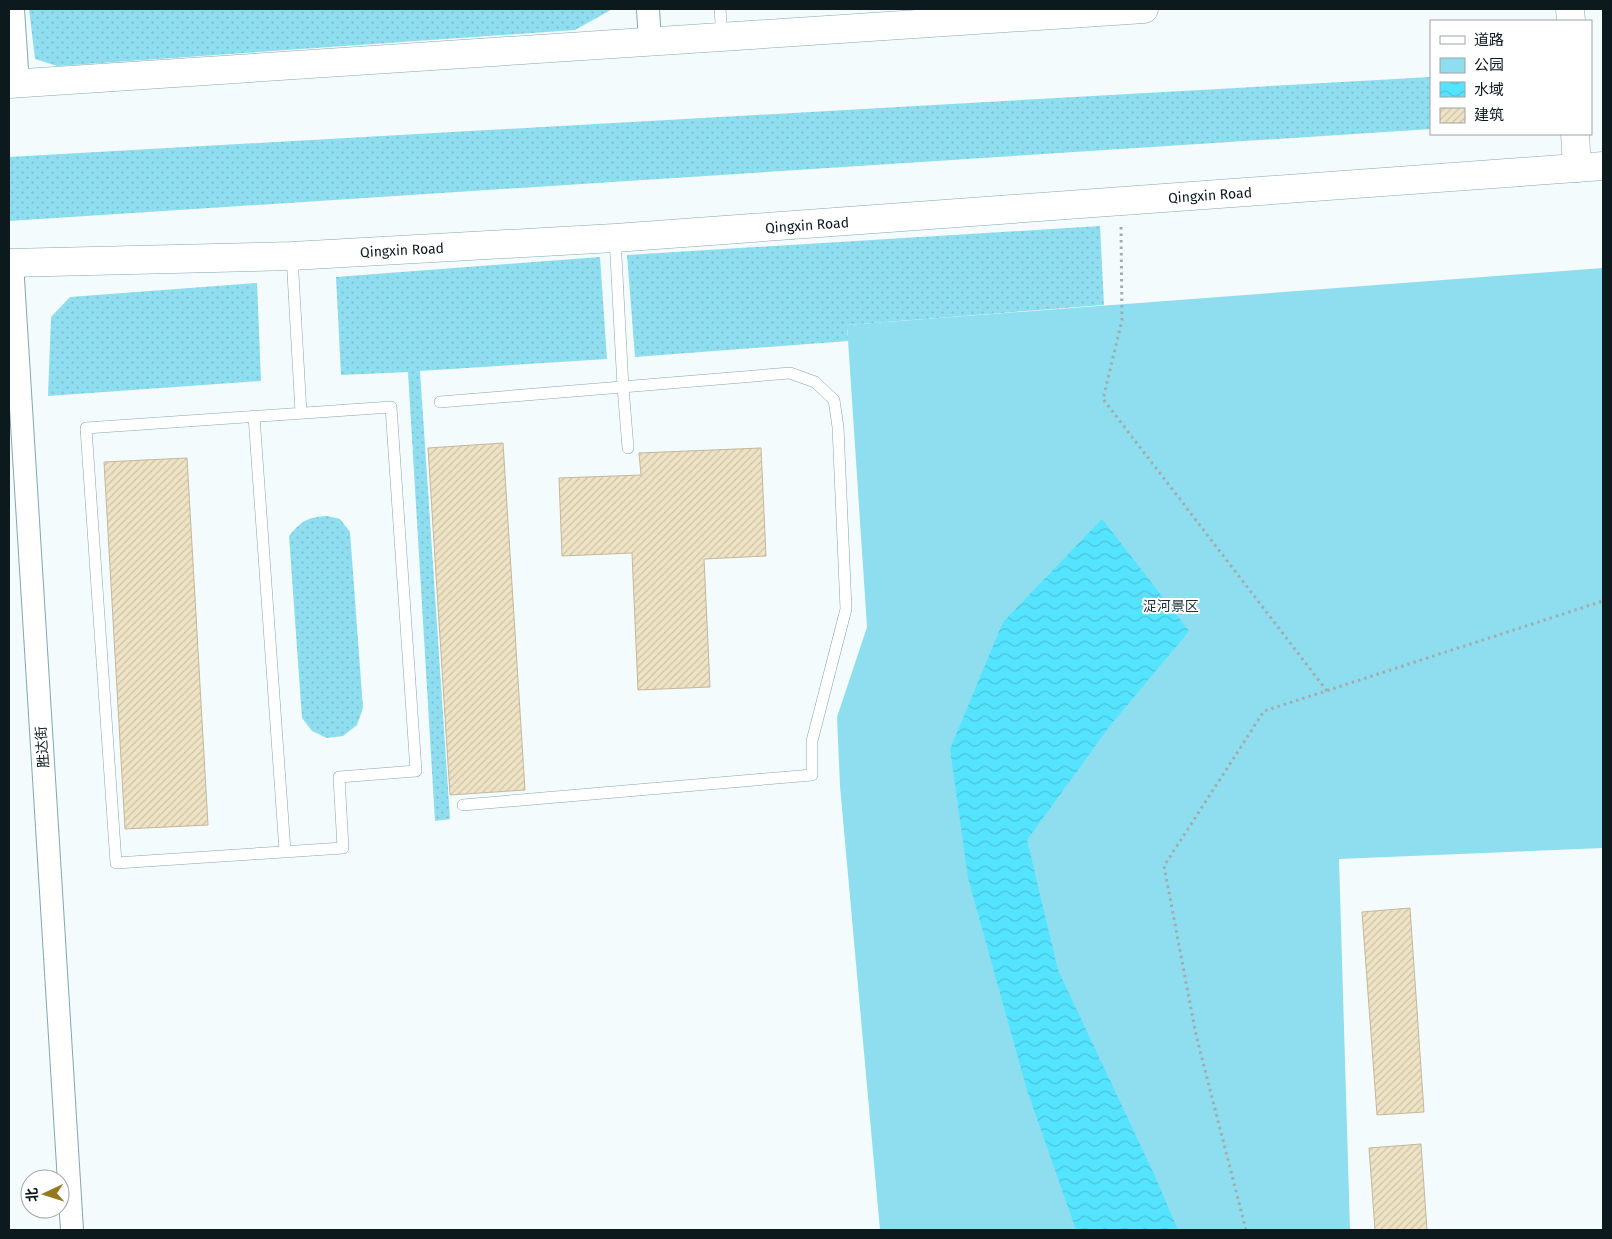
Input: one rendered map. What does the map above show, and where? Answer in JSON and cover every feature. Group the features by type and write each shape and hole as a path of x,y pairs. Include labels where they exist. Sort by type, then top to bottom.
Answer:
{"main road":[{"path":"13,84 1144,9"},
{"path":"1576,135 1590,167"},
{"name":"Qingxin Road","path":"10,263 292,256 615,238 1590,167"}],"street":[{"path":"13,9 13,84"},
{"path":"648,9 650,42"},
{"name":"胜达街","path":"10,263 72,1230"}],"lane":[{"path":"720,9 722,36"},
{"path":"615,238 628,448"},
{"path":"292,256 301,413"},
{"path":"440,402 790,373 815,382 834,400 838,427 846,609 812,741 812,775 463,805"},
{"path":"391,407 416,771 338,777 344,848 116,863 86,428 301,413 391,407"},
{"path":"254,416 285,851"}],"path":[{"path":"1121,202 1122,320 1103,399 1327,691"},
{"path":"1246,1230 1196,1035 1164,866 1264,711 1603,601"}],"green space":[{"path":"29,9 611,9 575,30 57,66 35,59"},
{"path":"1430,77 1430,129 9,221 9,157"},
{"path":"1100,226 1104,305 847,325 848,341 635,357 627,255"},
{"path":"600,257 607,359 420,371 450,819 435,821 408,372 341,375 336,277"},
{"name":"浞河景区","path":"1603,268 1603,848 1339,859 1350,1230 880,1230 840,786 837,717 867,627 847,325"},
{"path":"257,283 261,381 48,396 51,317 70,297"},
{"path":"327,516 340,519 350,532 363,708 357,725 343,736 327,738 312,731 302,718 289,536 305,521 315,517"}],"water":[{"path":"1102,519 1189,631 1109,727 1027,840 1058,970 1154,1174 1178,1230 1076,1230 1027,1090 968,878 950,749 1003,622"}],"building":[{"path":"503,443 525,790 450,795 428,448"},
{"path":"761,448 766,556 704,559 710,687 638,690 632,553 562,556 559,478 641,475 639,453"},
{"path":"187,458 208,825 125,829 104,462"},
{"path":"1410,908 1424,1112 1377,1115 1362,912"},
{"path":"1421,1144 1427,1230 1375,1230 1369,1148"}]}
